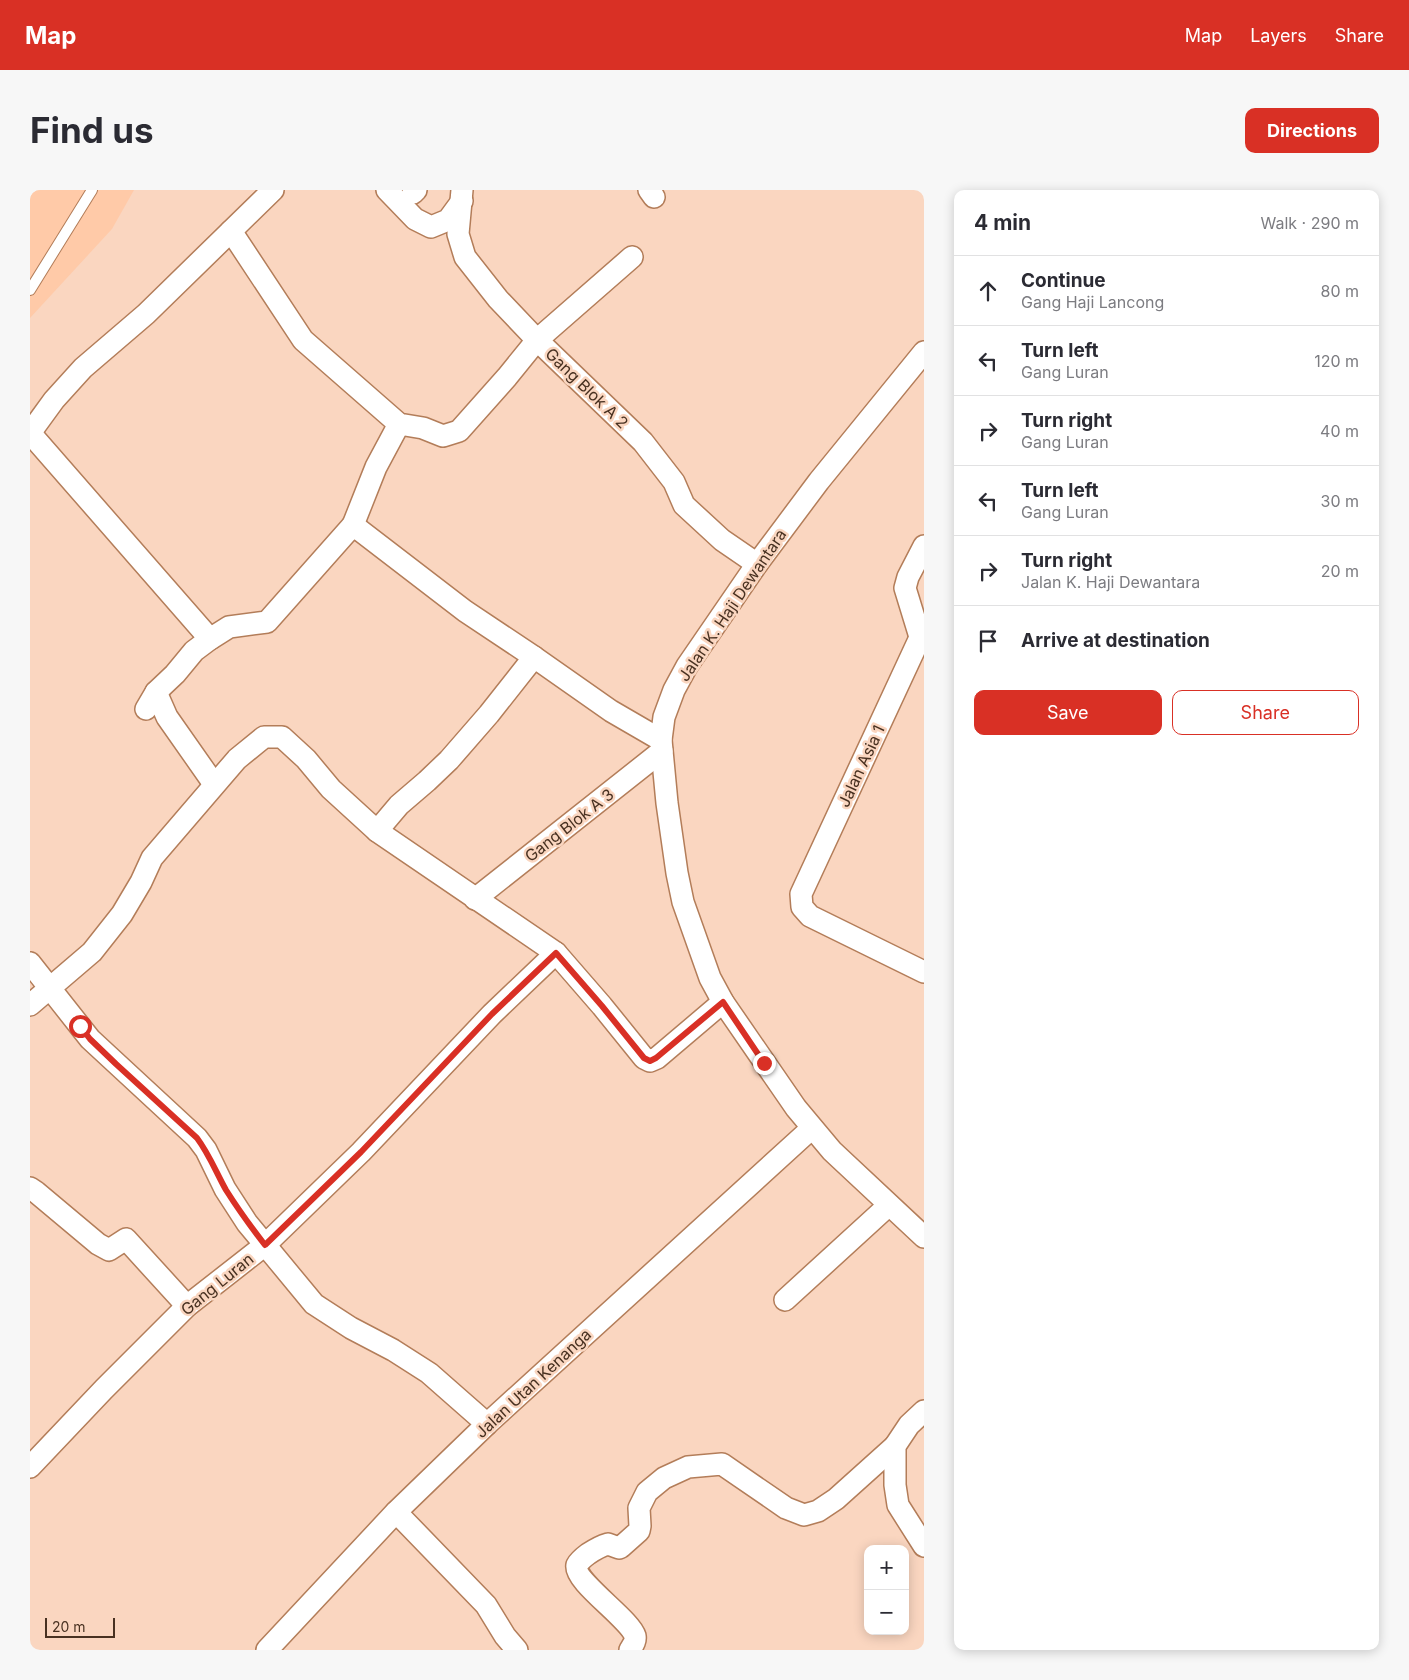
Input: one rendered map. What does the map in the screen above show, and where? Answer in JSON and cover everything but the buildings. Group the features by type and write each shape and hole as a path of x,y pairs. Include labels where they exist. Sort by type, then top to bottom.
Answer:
{"street":[{"path":"210,639 30,433 54,400 83,368 146,314 273,190"},
{"path":"387,190 415,219 432,227 448,220 462,196"},
{"name":"Gang Blok A 2","path":"462,196 458,234 465,257 498,299 537,340 643,442 674,482 684,505 722,540 757,564"},
{"path":"231,232 303,340 399,424 423,428 443,436 459,431 507,378 537,340 632,257"},
{"name":"Jalan K. Haji Dewantara","path":"924,352 819,481 757,564 687,666 674,690 664,717 662,745 667,803 677,873 683,902 710,978 723,1002 796,1108 812,1128 832,1151 924,1237"},
{"path":"214,784 166,717 151,700 176,674 194,651 229,626 267,622 354,525 376,467 399,424"},
{"path":"354,525 465,612 534,656 662,745"},
{"name":"Jalan Asia 1","path":"923,969 810,916 802,907 801,894 922,633 905,588 908,577 924,546"},
{"path":"377,831 399,805 428,781 449,760 489,714 534,656"},
{"path":"30,1005 92,952 122,914 152,858 237,759 264,737 282,737 306,759 331,789 377,831 556,953 644,1058 650,1061 656,1058 723,1002"},
{"name":"Gang Blok A 3","path":"475,899 662,745"},
{"name":"Gang Luran","path":"30,1467 187,1306 265,1245 361,1152 492,1014 556,953"},
{"path":"30,963 90,1039 197,1138 206,1150 225,1189 247,1223 314,1304 351,1328 393,1350 429,1374 488,1424"},
{"name":"Jalan Utan Kenanga","path":"267,1650 396,1512 488,1424 812,1128"},
{"path":"30,1188 98,1244 109,1250 126,1239 187,1306"},
{"path":"785,1300 889,1205"},
{"path":"630,1650 635,1641 635,1635 632,1630 585,1582 578,1571 578,1565 593,1550 604,1545 608,1544 621,1548 639,1531 639,1508 647,1492 664,1478 688,1468 722,1464 786,1508 804,1516 818,1511 836,1499 895,1446 910,1425 924,1411"},
{"path":"895,1446 895,1485 898,1505 924,1546"},
{"path":"396,1512 486,1605 505,1636 517,1650"}],"lane":[{"path":"30,290 92,190"}],"shaded area":[{"path":"30,190 134,190 112,229 30,318"}],"route":[{"path":"80,1026 90,1039 116,1064 197,1138 206,1150 225,1189 247,1223 265,1245 361,1152 492,1014 556,953 644,1058 650,1061 656,1058 723,1002 764,1063"}]}
